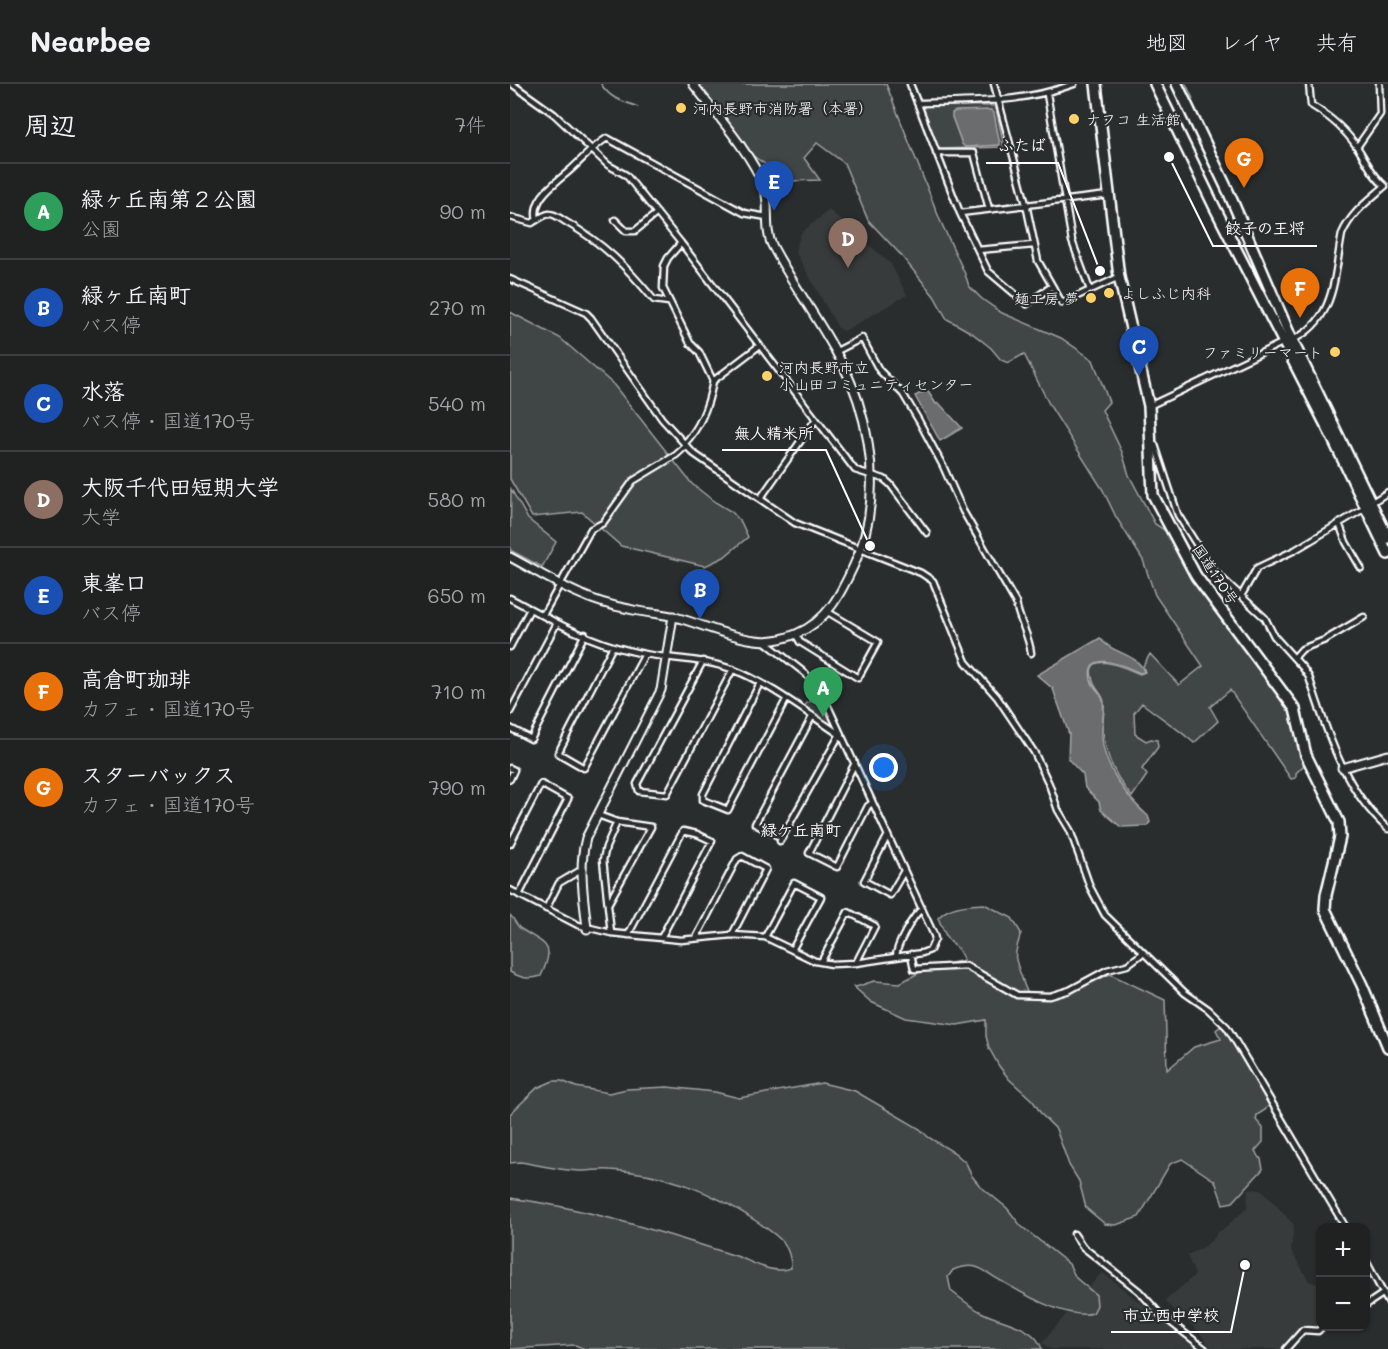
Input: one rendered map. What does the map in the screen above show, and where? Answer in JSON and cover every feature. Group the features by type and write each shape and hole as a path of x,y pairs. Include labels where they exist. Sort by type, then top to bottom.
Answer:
{"highway":[{"name":"国道170号","path":"1096,84 1119,277 1149,406 1153,495 1196,576 1295,709 1308,761 1339,822 1340,837 1326,895 1325,909 1362,985 1388,1047"},
{"path":"1155,84 1214,206 1288,341 1368,505 1388,554"},
{"path":"1177,84 1228,191 1288,341"},
{"path":"1368,505 1388,538"}],"street":[{"path":"512,84 554,114 608,165 626,175 855,470 862,474 871,474 890,484 927,533"},
{"path":"510,557 579,594 598,601 673,616 745,638 763,640 780,639 796,634 817,622 828,612 836,601 862,549 869,519 871,474 869,450 858,403 835,352 771,243 765,190 756,169 693,84"},
{"path":"910,84 960,213 988,271 1028,304 1052,286"},
{"path":"994,84 1026,204 1038,261 1062,303 1119,277"},
{"path":"917,103 999,102 1047,94 1074,84"},
{"path":"1149,406 1307,333 1322,317 1328,305 1342,234 1347,223 1354,213 1387,187 1380,182 1341,126 1311,105 1309,84"},
{"path":"1357,147 1380,114 1379,84"},
{"path":"1047,94 1072,241 1090,290"},
{"path":"537,220 535,212 552,184 592,148 607,138 744,213 767,217"},
{"path":"936,153 974,153 989,209"},
{"path":"960,213 1109,195"},
{"path":"615,220 626,231 635,231 657,213"},
{"path":"510,217 532,223 550,214 588,235 606,249 620,264 628,268 654,300 669,303"},
{"path":"543,615 591,529 603,523 633,481 676,455 685,445 693,435 711,392 713,381 699,352 690,343 663,288 664,266 681,243"},
{"path":"978,250 1034,244"},
{"path":"510,279 586,313 662,419 685,445 760,499 795,523 930,577 961,654 997,697 1034,752 1058,810 1066,822 1100,908 1185,993 1208,1009 1227,1027 1344,1223"},
{"path":"835,352 862,338 879,370 903,394 943,466 963,511 1016,603 1018,615 1030,640 1031,653"},
{"path":"713,381 759,346"},
{"path":"760,499 816,420"},
{"path":"1152,442 1178,515 1187,531 1212,569 1265,618 1274,636 1309,678 1342,768 1358,794 1388,829"},
{"path":"1241,596 1257,568 1295,550 1388,492"},
{"path":"1339,523 1346,542 1361,568"},
{"path":"510,598 556,623 613,646 645,654 703,660 733,669 760,683 840,734"},
{"path":"510,647 530,609"},
{"path":"796,634 800,642 858,678 878,642 828,612"},
{"path":"587,929 581,870 586,838 661,690 673,616"},
{"path":"1294,658 1302,649 1325,640 1364,616"},
{"path":"510,712 556,623"},
{"path":"510,728 531,740 585,634"},
{"path":"510,890 587,929 610,933 661,938 732,935 765,937 814,961 832,964 856,963 930,950 935,939 826,702 817,687 801,670 763,640"},
{"path":"613,646 558,753 584,768 645,654"},
{"path":"703,660 637,784 639,791 667,794 733,669"},
{"path":"760,683 703,794 703,800 728,810 786,700"},
{"path":"812,717 755,824 781,839 840,734"},
{"path":"1342,768 1388,755"},
{"path":"855,763 809,853 837,867 868,806 872,803"},
{"path":"510,768 514,770 510,779"},
{"path":"510,844 542,784 568,799 519,895"},
{"path":"598,815 617,822 651,827 608,904"},
{"path":"610,933 603,860 617,822"},
{"path":"628,935 683,831 697,834 712,841 661,938"},
{"path":"888,836 864,881 890,896 904,871"},
{"path":"696,938 737,859 742,856 766,869 732,935"},
{"path":"546,909 559,883 581,870"},
{"path":"765,937 794,883 821,897 792,950"},
{"path":"896,957 896,951 910,925 918,911 922,909"},
{"path":"821,962 848,912 875,926 856,963"},
{"path":"911,954 915,969 966,966 1017,995 1050,996 1070,990 1107,970 1127,965 1143,953"},
{"path":"1074,1234 1083,1247 1139,1291 1160,1314 1205,1349"},
{"path":"1370,1269 1388,1302"},
{"path":"1370,1302 1384,1293"},
{"path":"1286,1349 1303,1330 1316,1331"}],"shaded area":[{"path":"697,84 886,84 969,286 982,299 1002,313 1061,338 1093,360 1109,402 1102,410 1122,452 1129,475 1155,524 1169,533 1182,562 1293,712 1305,764 1296,773 1296,778 1291,779 1230,690 1210,707 1218,721 1194,743 1142,703 1134,713 1135,734 1146,741 1157,740 1158,747 1142,769 1147,775 1132,797 1116,774 1106,749 1103,726 1104,702 1093,681 1091,671 1094,665 1108,663 1140,674 1145,672 1143,666 1150,654 1179,685 1203,666 1155,595 1143,560 1116,517 1103,490 1050,406 1024,354 1008,363 1001,360 991,348 972,333 947,319 934,296 900,254 868,220 844,163 817,143 804,158 820,180 789,181 752,155"},
{"path":"925,105 994,106 1004,147 940,149 937,147 922,110"},
{"path":"991,110 994,113 1000,145 965,147 952,113"},
{"path":"829,210 891,264 907,295 844,331 838,328 795,251 801,233"},
{"path":"510,312 560,338 613,384 692,484 732,512 741,522 748,537 724,557 705,566 621,546 582,512 532,517 510,479"},
{"path":"927,390 936,404 939,403 962,428 940,441 915,396"},
{"path":"511,489 528,519 556,542 542,567 510,550"},
{"path":"1100,638 1136,661 1144,672 1140,673 1117,664 1100,662 1094,664 1091,670 1091,680 1103,700 1103,748 1111,770 1132,800 1148,816 1150,822 1147,826 1121,827 1101,810 1099,802 1085,788 1083,775 1068,759 1069,734 1053,689 1037,675"},
{"path":"820,697 833,725 830,727 803,708 807,703"},
{"path":"984,904 1012,918 1021,933 1016,960 1025,987 1030,994 1038,997 1059,995 1110,974 1165,1000 1167,1070 1194,1047 1221,1039 1216,1030 1221,1026 1236,1047 1269,1105 1257,1115 1256,1120 1263,1128 1263,1142 1255,1151 1261,1159 1263,1169 1233,1202 1223,1204 1215,1181 1182,1159 1170,1164 1139,1217 1116,1225 1105,1224 1086,1208 1079,1181 1069,1165 1056,1129 999,1066 989,1048 986,1020 957,1025 906,1018 871,1002 853,986 874,981 900,983 926,969 964,960 958,949 947,938 938,918 953,908"},
{"path":"510,915 519,928 546,946 548,957 541,976 525,978 510,972"},
{"path":"553,1081 562,1081 576,1087 609,1093 627,1089 667,1087 715,1092 739,1098 822,1083 855,1091 920,1129 928,1137 955,1153 966,1163 980,1186 1007,1208 1021,1226 1069,1264 1076,1278 1096,1295 1097,1305 1093,1313 1071,1313 1021,1292 982,1269 967,1266 953,1270 948,1277 951,1291 983,1313 1033,1335 1042,1349 585,1349 575,1345 510,1349 510,1198 539,1202 623,1222 733,1255 768,1269 791,1268 786,1247 772,1232 725,1202 688,1186 630,1172 575,1171 520,1162 510,1163 510,1114 537,1088"},
{"path":"1248,1189 1262,1190 1294,1225 1291,1250 1309,1281 1316,1284 1316,1329 1302,1327 1284,1349 1212,1349 1198,1331 1166,1300 1195,1275 1187,1255 1204,1247 1217,1232 1247,1208"},
{"path":"1102,1272 1198,1349 1050,1349 1042,1343"}],"waterway":[{"path":"601,84 613,97 638,107"},
{"path":"1186,84 1193,99"}],"place":[{"name":"河内長野市消防署（本署）","path":"681,108"},
{"name":"ナフコ 生活館","path":"1074,119"},
{"name":"餃子の王将","path":"1169,157"},
{"name":"スターバックス","path":"1244,188"},
{"name":"東峯口","path":"774,211"},
{"name":"大阪千代田短期大学","path":"848,268"},
{"name":"ふたば","path":"1100,271"},
{"name":"よしふじ内科","path":"1109,293"},
{"name":"麺工房 夢","path":"1091,298"},
{"name":"高倉町珈琲","path":"1300,318"},
{"name":"ファミリーマート","path":"1335,352"},
{"name":"河内長野市立 小山田コミュニティセンター","path":"767,376"},
{"name":"水落","path":"1139,376"},
{"name":"無人精米所","path":"870,546"},
{"name":"緑ヶ丘南町","path":"700,619"},
{"name":"緑ヶ丘南第２公園","path":"823,717"},
{"name":"市立西中学校","path":"1245,1265"}],"district":[{"name":"緑ケ丘南町","path":"801,829"}]}
